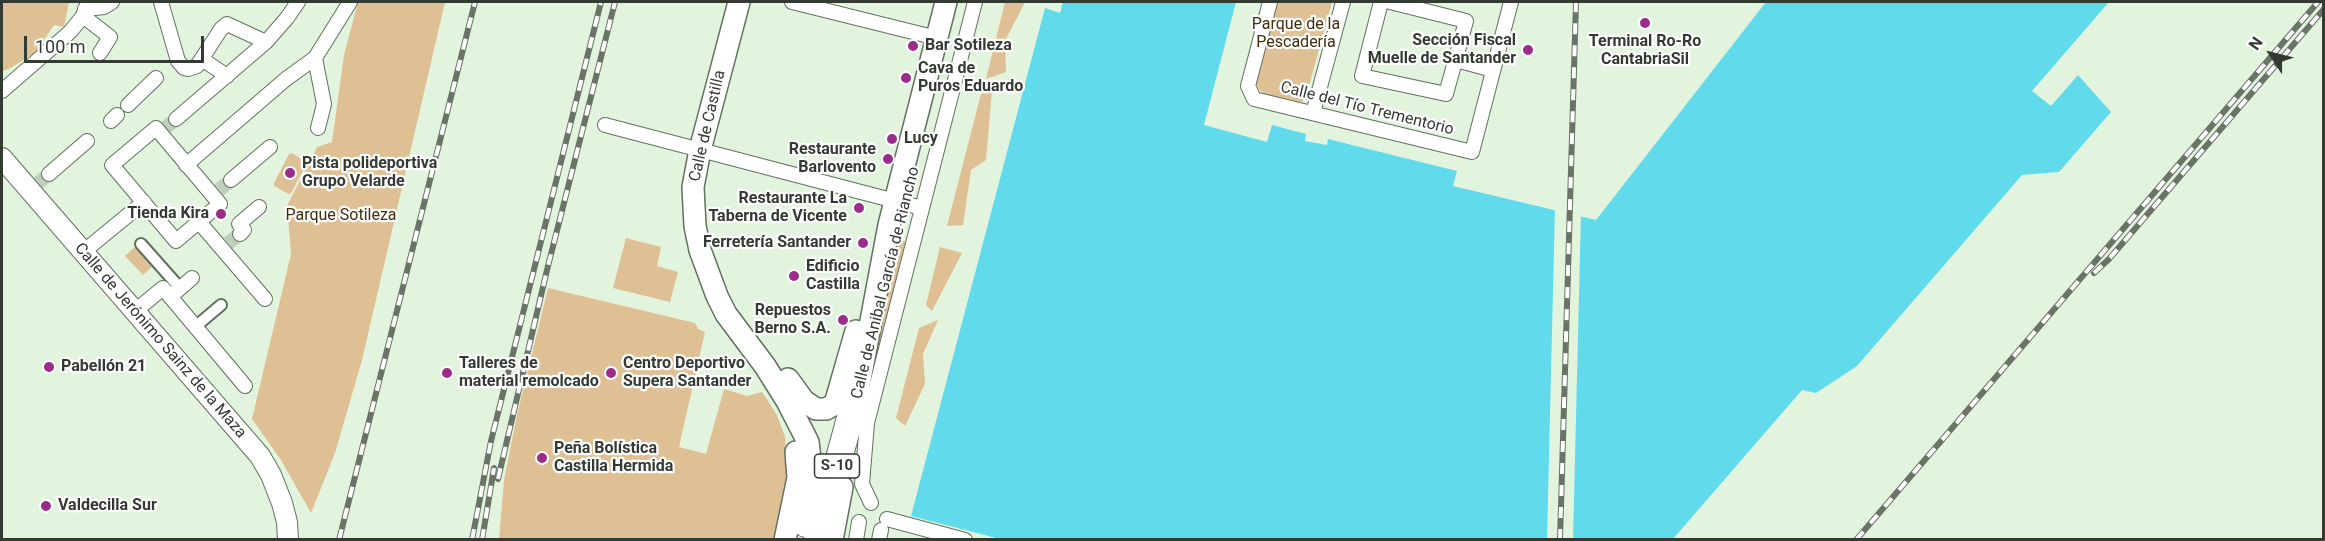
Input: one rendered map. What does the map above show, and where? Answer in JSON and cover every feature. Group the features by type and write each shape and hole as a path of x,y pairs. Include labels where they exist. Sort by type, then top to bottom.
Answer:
{"highway":[{"name":"S-10","path":"817,540 857,392"},
{"name":"S-10","path":"802,540 812,490 812,474"}],"main road":[{"name":"Calle de Castilla","path":"739,2 700,150 693,187 695,226 700,250 713,287 726,314 765,366 787,401 808,442 812,474"},
{"path":"832,540 888,231 946,2"},
{"name":"Calle de Jerónimo Sainz de la Maza","path":"2,158 34,187 83,252 260,456 282,503 287,522 288,540"},
{"name":"Calle de Jerónimo Sainz de la Maza","path":"2,178 245,457 259,476 270,499 277,540"},
{"path":"713,287 765,349 804,402 816,409 826,409 835,404 840,392 862,307 888,231"},
{"path":"785,540 798,478 787,401"}],"street":[{"path":"85,9 104,7 112,2"},
{"path":"161,2 178,61 188,69 197,66 221,28 227,24 266,42"},
{"path":"176,119 266,42 298,2"},
{"path":"186,165 286,79 315,58 350,2"},
{"path":"792,2 937,38"},
{"name":"Calle de Anibal García de Riancho","path":"871,503 862,484 867,423 975,2"},
{"name":"Calle del Tío Trementorio","path":"1270,2 1248,86 1254,99 1472,152 1493,70"},
{"path":"1313,113 1343,2"},
{"path":"1381,2 1362,76 1446,94 1466,21 1424,5 1390,2"},
{"path":"1456,60 1493,70 1511,2"},
{"path":"85,9 110,36 100,53"},
{"path":"2,91 70,32 85,9"},
{"path":"315,58 324,104 318,128"},
{"path":"202,59 227,76"},
{"path":"118,114 156,78"},
{"path":"605,125 922,208"},
{"path":"156,128 163,131 186,165 216,193 220,204 176,241 112,165 156,128"},
{"path":"49,174 87,141"},
{"path":"231,180 270,147"},
{"path":"83,252 144,202"},
{"path":"230,242 244,230 239,224 259,207"},
{"path":"199,222 230,242 265,299"},
{"path":"141,244 175,292 183,312 245,386"},
{"path":"175,292 192,278"},
{"path":"134,312 163,288 175,292"},
{"path":"195,327 221,305"},
{"path":"856,540 859,522"},
{"path":"883,529 965,540"}],"green space":[{"path":"2,2 69,2 64,27 54,25 36,52 2,71"},
{"name":"Parque Sotileza","path":"358,2 445,2 362,360 335,453 311,513 281,460 252,419 291,254 287,206 317,147 332,142 344,55"},
{"path":"1005,2 1025,2 1005,41 1006,72 986,79"},
{"name":"Parque de la Pescadería","path":"1276,2 1332,2 1306,97 1302,102 1267,95 1259,90 1256,83"},
{"path":"992,91 986,160 971,170 963,225 947,226 981,94"},
{"name":"Pista polideportiva Grupo Velarde","path":"292,153 307,163 289,194 274,186 274,183 289,154"},
{"path":"626,238 661,247 657,266 678,272 670,302 613,288"},
{"path":"895,239 907,242 870,384"},
{"path":"138,244 156,263 143,275 125,256"},
{"path":"940,247 962,253 932,311 926,305"},
{"path":"548,288 695,323 698,329 705,332 679,447 706,454 724,389 747,396 762,392 777,415 785,437 788,480 777,539 499,540 504,480 517,415"},
{"path":"938,320 923,354 925,384 905,426 896,418 919,328"}],"water":[{"path":"1063,2 1236,2 1204,125 1267,142 1272,125 1306,134 1305,141 1327,145 1328,139 1457,171 1453,186 1596,220 1766,2 2109,2 2032,91 2051,106 2078,75 2111,112 2059,172 2022,175 1857,366 1816,393 1802,390 1673,539 1004,540 911,516 1045,8 1060,13"}],"pier":[{"path":"1555,207 1581,213 1573,539 1547,539"}],"tunnel":[{"path":"165,128 176,119"},
{"path":"38,183 49,174"},
{"path":"219,190 231,180"},
{"path":"228,243 240,234"}],"railway":[{"path":"339,540 475,2"},
{"path":"472,540 491,441 601,2"},
{"path":"498,479 547,270 615,2"},
{"path":"1560,540 1576,2"},
{"path":"1856,540 2318,2"},
{"path":"2094,273 2109,259 2324,9"},
{"path":"482,540 494,468"}],"place":[{"name":"Terminal Ro-Ro CantabriaSil","path":"1645,23"},
{"name":"Bar Sotileza","path":"913,46"},
{"name":"Sección Fiscal Muelle de Santander","path":"1528,50"},
{"name":"Cava de Puros Eduardo","path":"906,78"},
{"name":"Lucy","path":"892,139"},
{"name":"Restaurante Barlovento","path":"888,159"},
{"name":"Pista polideportiva Grupo Velarde","path":"290,173"},
{"name":"Restaurante La Taberna de Vicente","path":"859,208"},
{"name":"Tienda Kira","path":"221,214"},
{"name":"Ferretería Santander","path":"863,243"},
{"name":"Edificio Castilla","path":"794,276"},
{"name":"Repuestos Berno S.A.","path":"843,320"},
{"name":"Pabellón 21","path":"49,367"},
{"name":"Talleres de material remolcado","path":"447,373"},
{"name":"Centro Deportivo Supera Santander","path":"611,373"},
{"name":"Peña Bolística Castilla Hermida","path":"542,458"},
{"name":"Valdecilla Sur","path":"46,506"}]}
